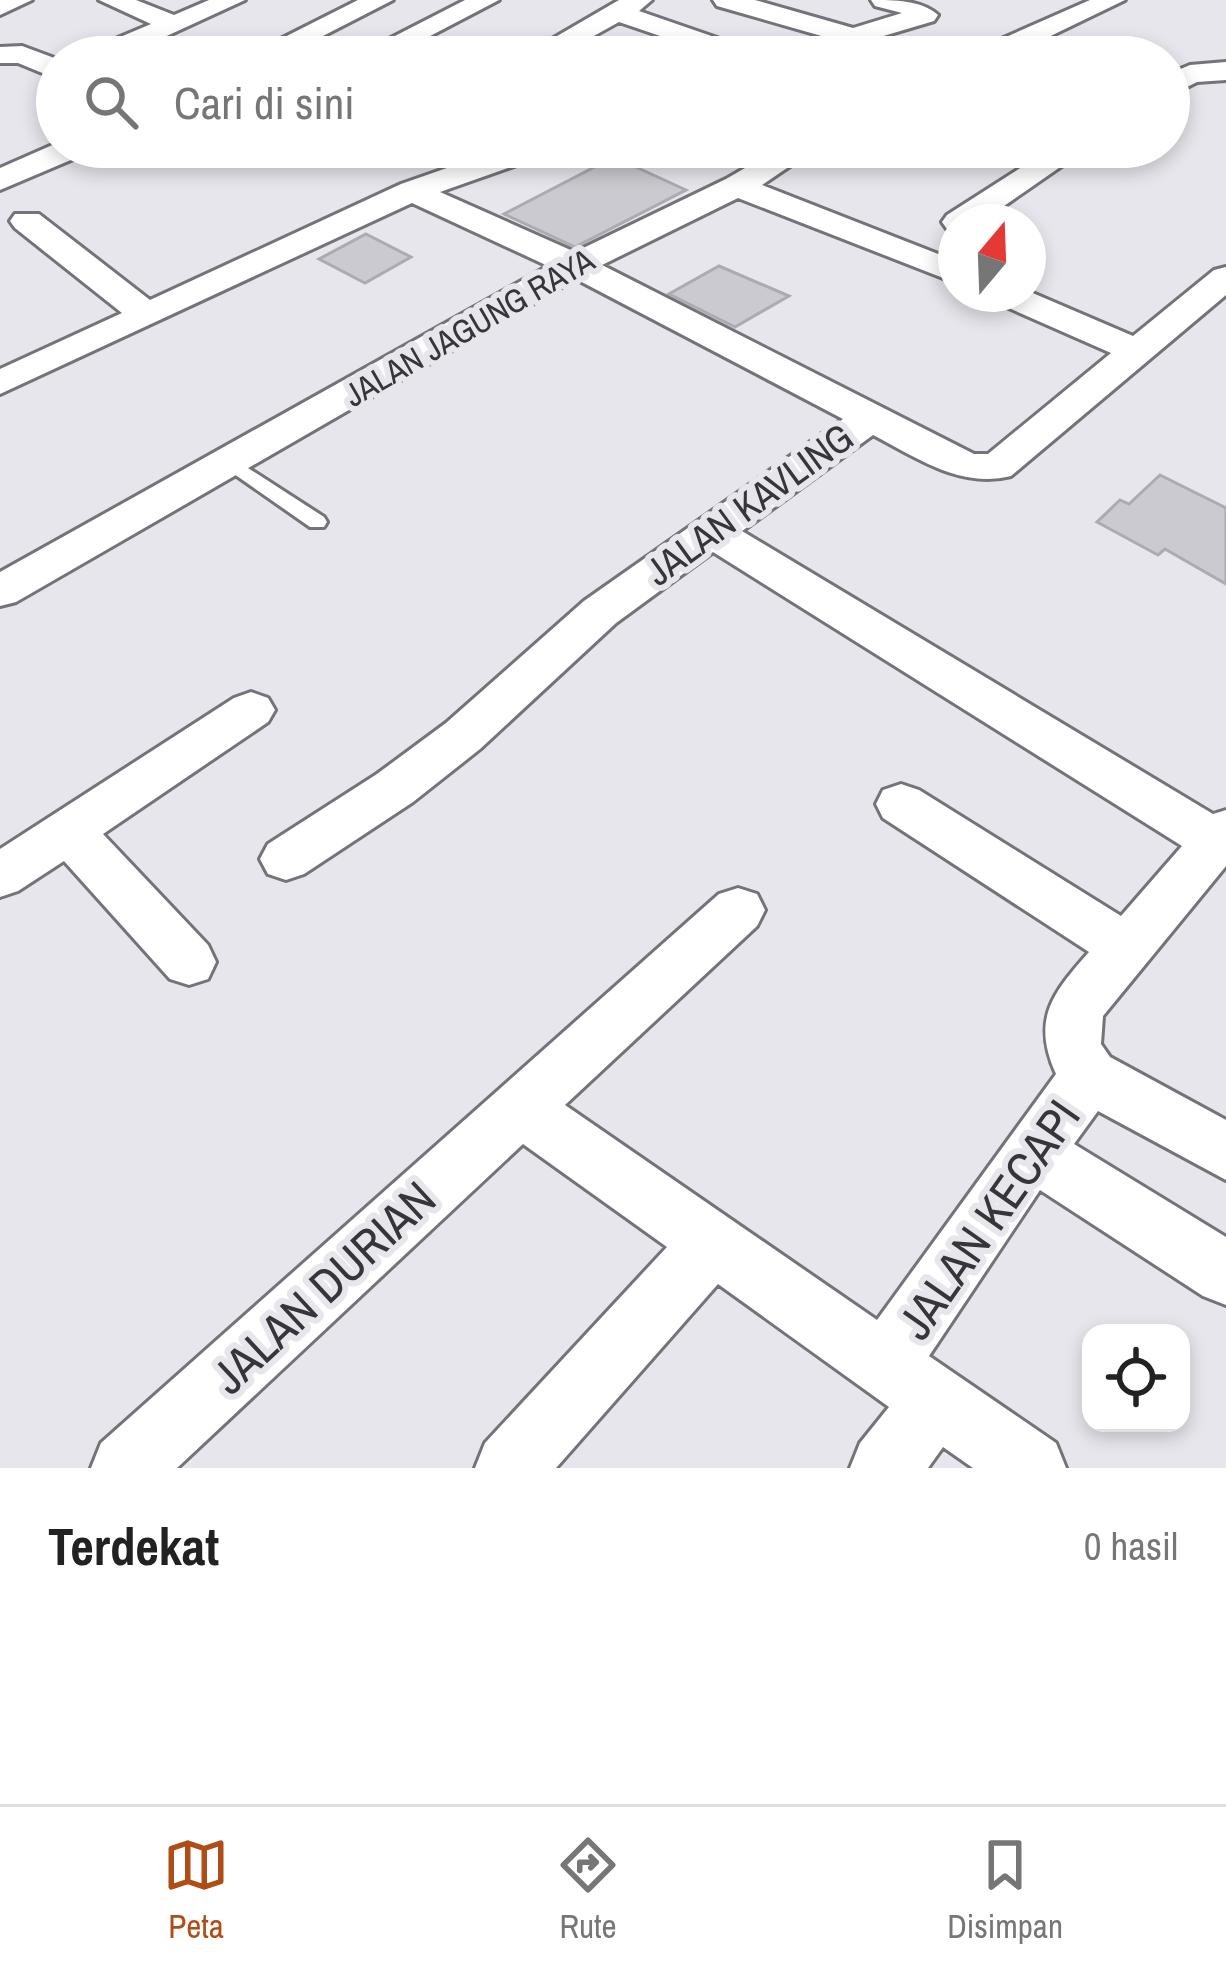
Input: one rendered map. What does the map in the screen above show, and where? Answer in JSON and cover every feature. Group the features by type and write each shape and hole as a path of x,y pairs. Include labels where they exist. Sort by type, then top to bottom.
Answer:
{"street":[{"path":"0,8 19,0"},
{"path":"112,0 174,24"},
{"path":"146,36 232,0"},
{"path":"302,36 380,0"},
{"path":"411,36 486,0"},
{"path":"726,0 851,36"},
{"path":"865,36 924,15 884,0"},
{"path":"1031,36 1112,0"},
{"path":"573,36 627,6 691,36"},
{"path":"298,7 334,20"},
{"path":"0,55 22,54 36,60"},
{"path":"1190,74 1226,71"},
{"path":"0,143 36,160"},
{"path":"0,180 36,164"},
{"path":"0,383 412,190 476,168"},
{"name":"JALAN JAGUNG RAYA","path":"0,591 575,265 767,168"},
{"path":"986,204 1042,168"},
{"path":"737,186 938,266"},
{"path":"412,190 575,265 870,418"},
{"path":"27,221 145,313"},
{"path":"910,254 938,236"},
{"name":"JALAN KAVLING","path":"286,860 463,736 600,612 870,418 967,466 997,467 1135,350 1216,297"},
{"path":"1046,312 1135,350"},
{"path":"711,531 1221,836 1078,1006 1069,1041 1075,1059 1090,1076 1226,1152"},
{"path":"0,876 251,710"},
{"path":"901,804 1127,948"},
{"path":"68,831 188,962"},
{"name":"JALAN DURIAN","path":"126,1468 738,910"},
{"name":"JALAN KECAPI","path":"885,1468 911,1382 1032,1151 1090,1076"},
{"path":"520,1106 1031,1468"},
{"path":"1032,1151 1226,1273"},
{"path":"510,1468 714,1241"}],"lane":[{"path":"231,463 317,522"}],"building":[{"path":"593,168 638,168 686,190 575,247 504,214"},
{"path":"366,234 411,257 365,283 319,259"},
{"path":"719,266 789,296 735,327 669,294"},
{"path":"1160,475 1226,508 1226,584 1165,549 1158,555 1097,522 1120,500 1129,504"}]}
